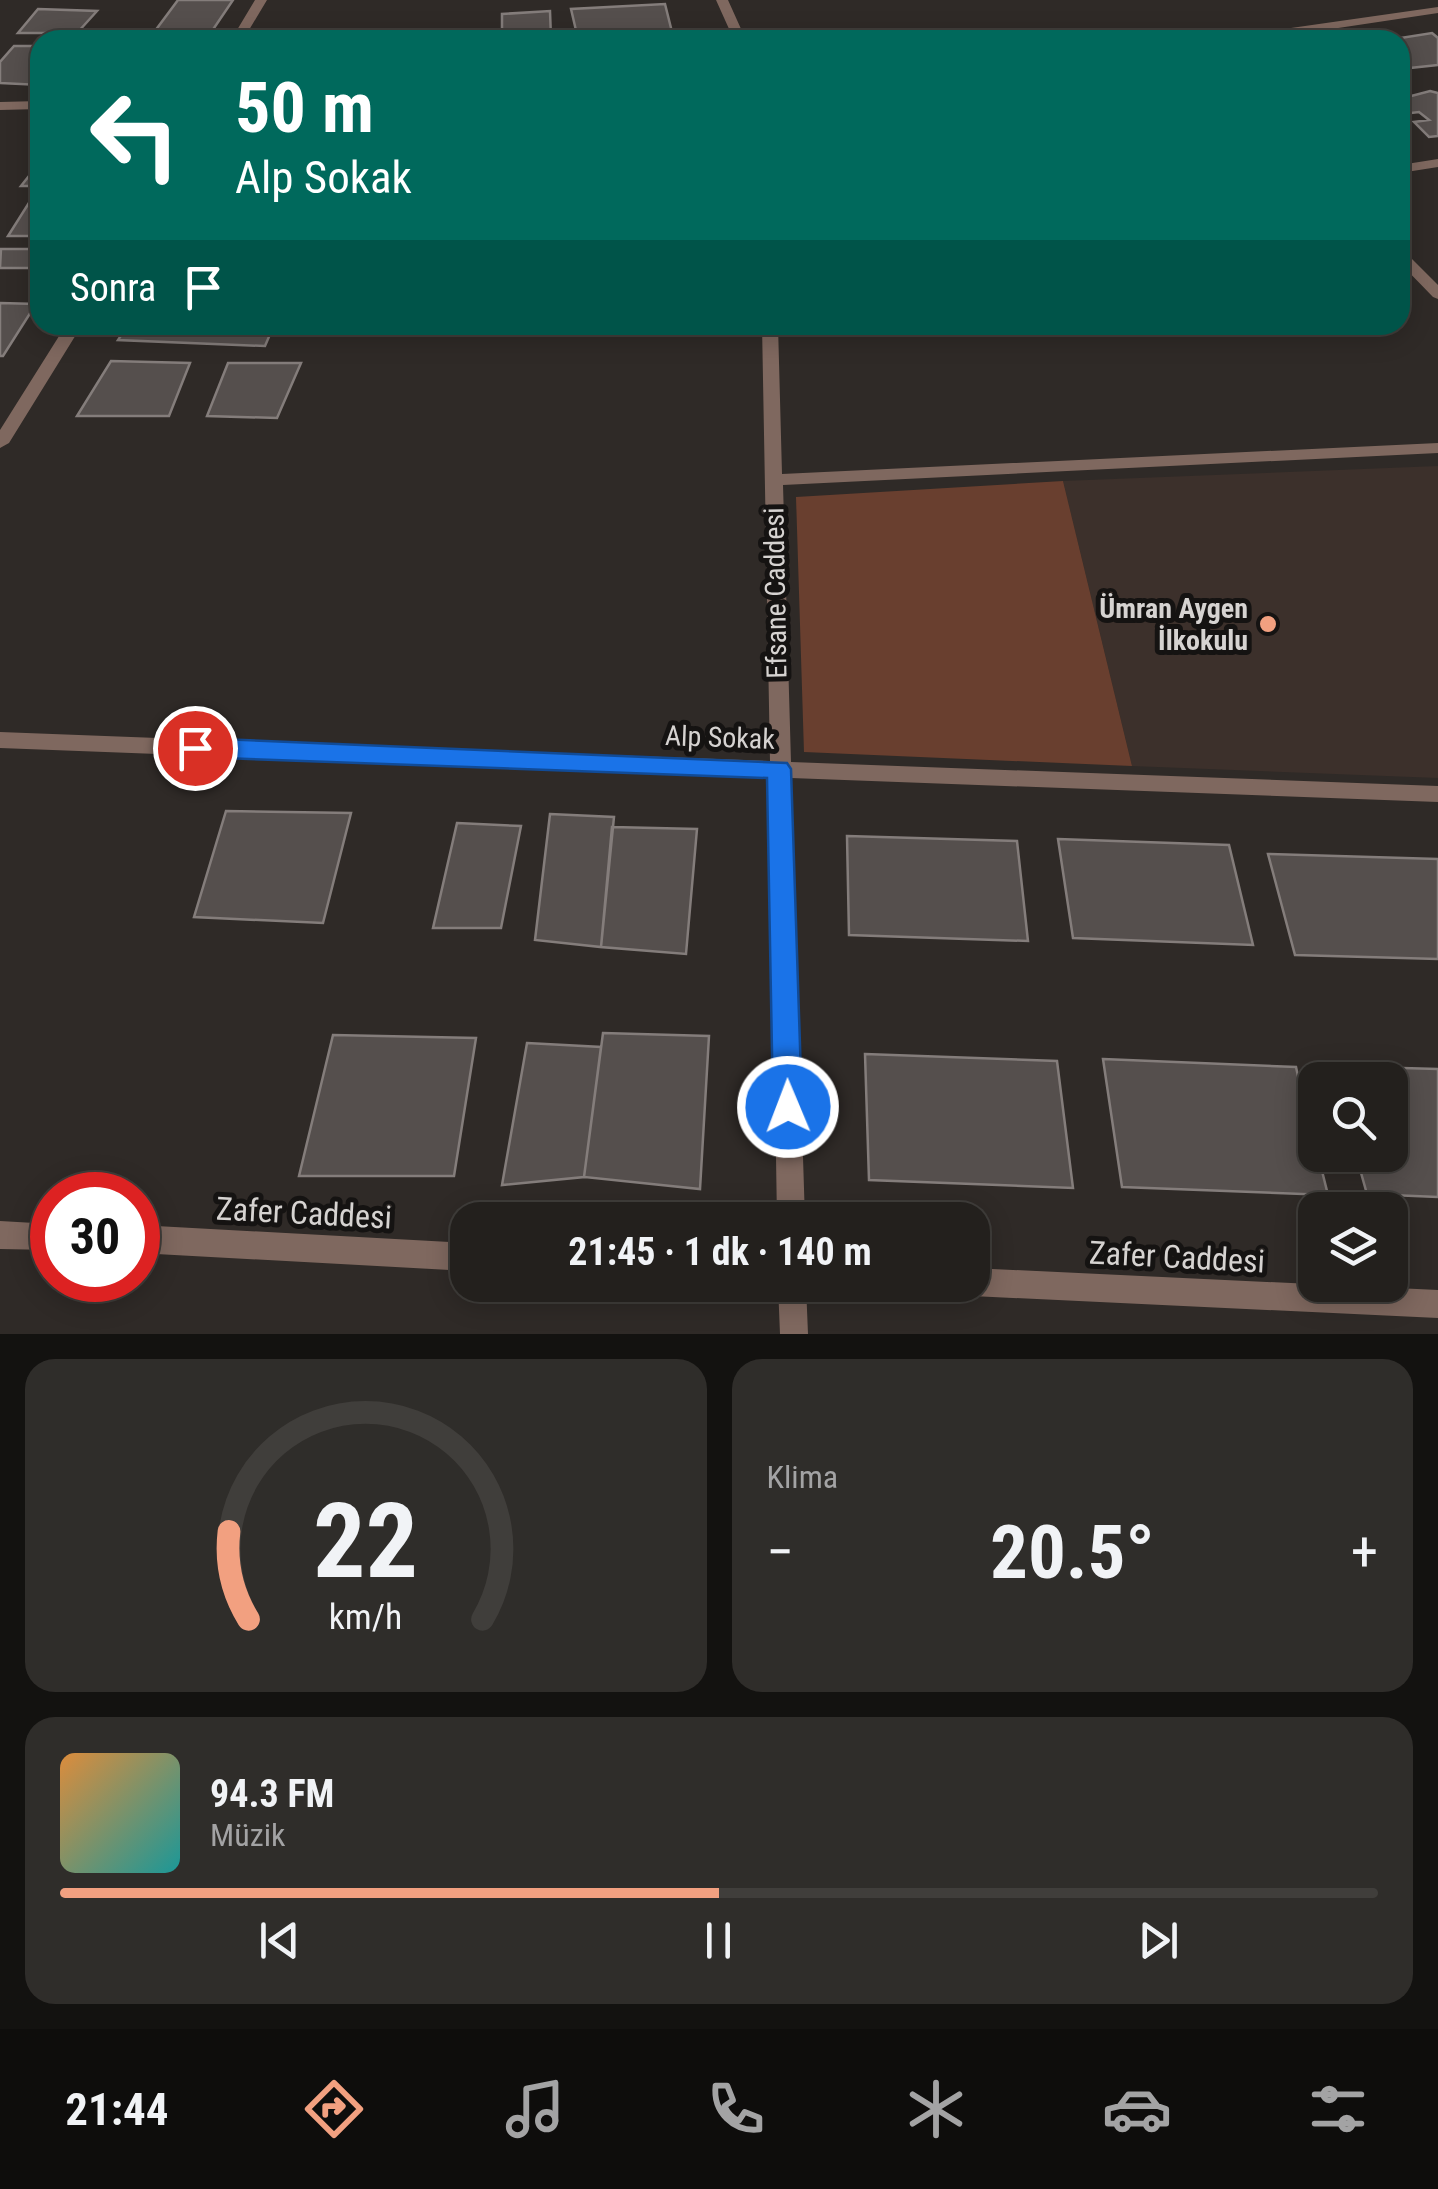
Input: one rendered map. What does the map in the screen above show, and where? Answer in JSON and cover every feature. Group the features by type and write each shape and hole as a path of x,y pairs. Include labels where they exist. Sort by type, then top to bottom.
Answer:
{"street":[{"path":"243,30 261,0"},
{"path":"722,0 736,30"},
{"path":"1303,30 1438,10"},
{"path":"0,106 30,106"},
{"path":"1410,167 1438,163"},
{"path":"1410,265 1438,294"},
{"path":"0,443 68,335"},
{"name":"Efsane Caddesi","path":"770,335 790,1202"},
{"path":"773,480 1438,448"},
{"name":"Alp Sokak","path":"0,740 1438,794"},
{"path":"0,1235 30,1236"},
{"name":"Zafer Caddesi","path":"160,1241 450,1255"},
{"name":"Zafer Caddesi","path":"990,1283 1438,1304"},
{"path":"793,1302 794,1334"}],"shaded area":[{"name":"Ümran Aygen İlkokulu","path":"1438,466 1438,778 1132,766 1063,481"},
{"path":"1063,481 1132,766 804,752 796,497"}],"building":[{"path":"178,0 233,0 213,30 156,30"},
{"path":"665,4 672,30 576,30 571,9"},
{"path":"38,9 97,11 80,30 18,33"},
{"path":"550,11 551,30 502,30 502,14"},
{"path":"1432,33 1438,38 1438,65 1410,68 1410,36"},
{"path":"14,46 30,46 30,84 0,83 0,62"},
{"path":"1438,93 1438,136 1429,137 1414,122 1429,120 1419,112 1410,113 1410,96"},
{"path":"30,201 30,236 8,236"},
{"path":"1,249 30,249 30,268 0,268"},
{"path":"0,303 30,304 30,313 0,356"},
{"path":"121,335 270,335 265,346 118,340"},
{"path":"111,361 190,363 169,416 77,416"},
{"path":"228,363 301,363 277,418 207,416"},
{"path":"226,811 351,813 323,923 194,917"},
{"path":"550,814 614,817 601,947 535,940"},
{"path":"457,823 521,826 501,928 433,928"},
{"path":"612,827 697,829 686,954 601,947"},
{"path":"847,836 1017,841 1028,941 849,935"},
{"path":"1058,839 1229,845 1253,945 1073,938"},
{"path":"1268,854 1438,859 1438,959 1295,955"},
{"path":"603,1033 709,1036 700,1189 584,1177"},
{"path":"333,1035 476,1038 454,1176 299,1176"},
{"path":"527,1043 601,1047 584,1177 502,1185"},
{"path":"865,1054 1057,1061 1073,1188 869,1180"},
{"path":"1103,1059 1296,1067 1298,1172 1322,1172 1327,1192 1122,1187"},
{"path":"1408,1068 1438,1069 1438,1197 1366,1192 1361,1172 1408,1172"}],"place":[{"name":"Ümran Aygen İlkokulu","path":"1268,624"}],"route":[{"path":"195,748 779,769 788,1107"}]}
